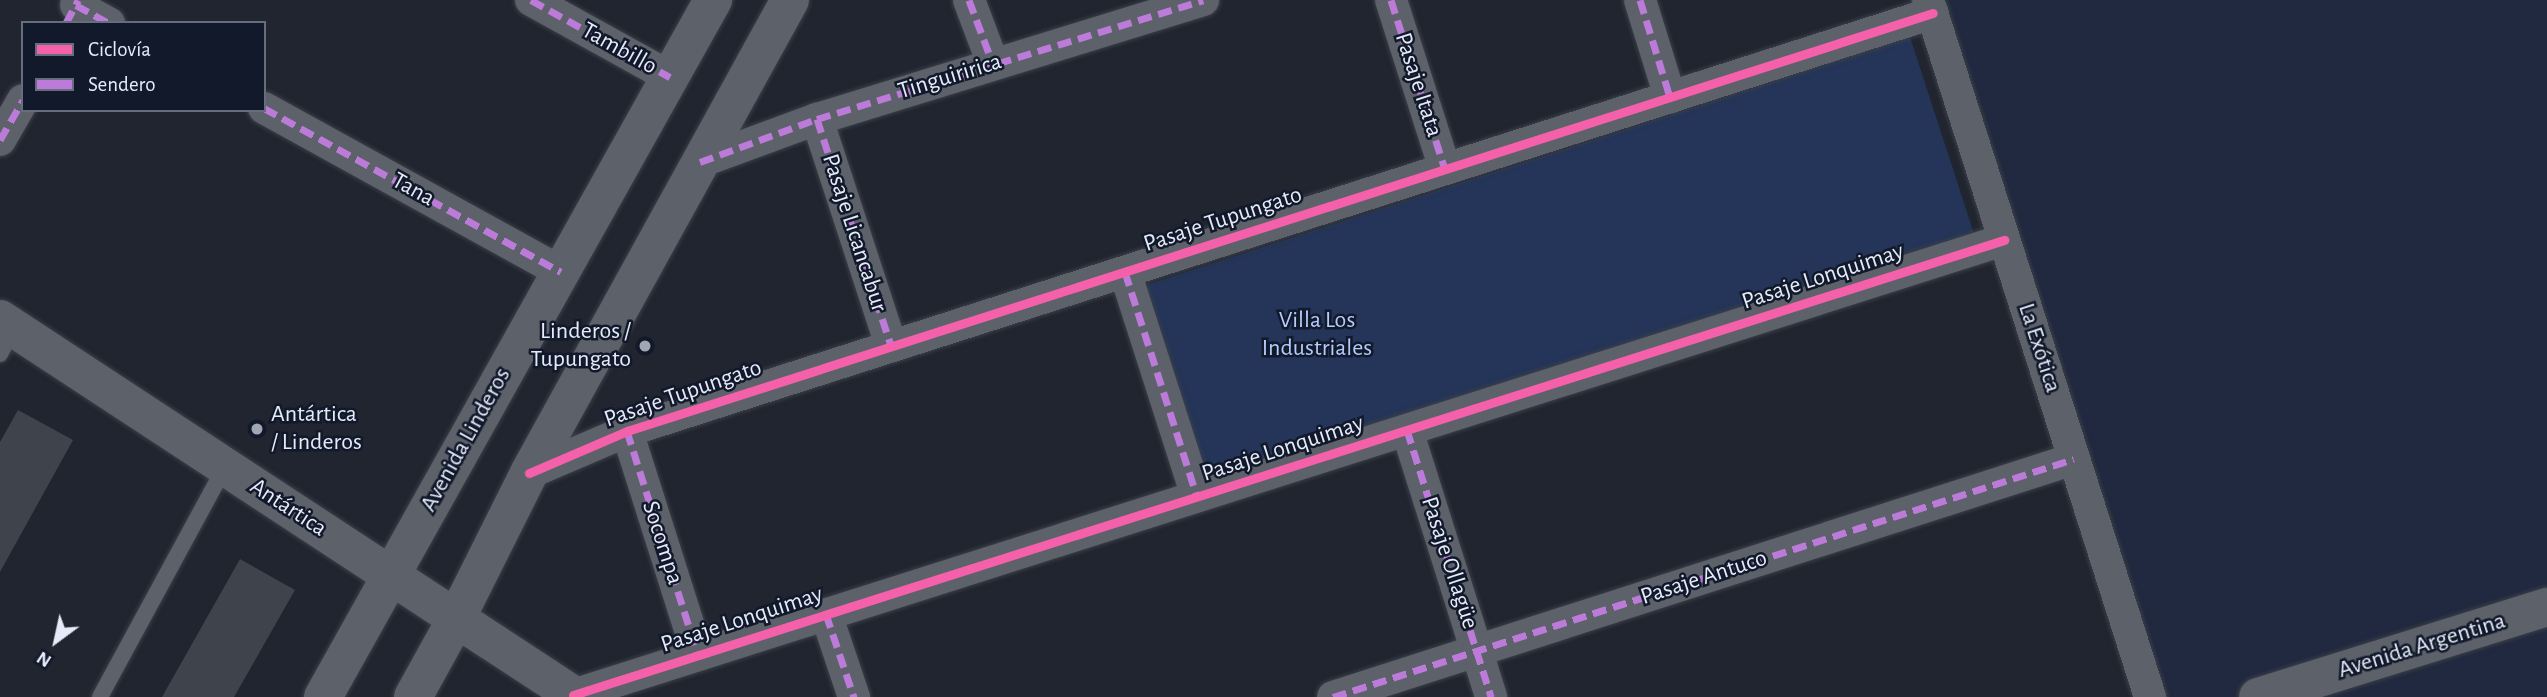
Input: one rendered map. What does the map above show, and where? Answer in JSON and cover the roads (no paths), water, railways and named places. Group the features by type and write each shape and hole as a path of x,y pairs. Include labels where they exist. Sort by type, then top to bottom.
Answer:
{"street":[{"name":"Tambillo","path":"531,0 670,77"},
{"name":"Avenida Linderos","path":"323,697 713,0"},
{"path":"413,697 456,619 529,472 790,0"},
{"path":"969,0 993,64"},
{"name":"Tinguiririca","path":"701,162 817,118 1203,0"},
{"name":"Pasaje Itata","path":"1391,0 1445,169"},
{"path":"1640,0 1670,97"},
{"name":"Pasaje Tupungato","path":"529,472 627,431 1670,97 1930,7"},
{"name":"La Exótica","path":"1930,7 2150,697"},
{"path":"73,9 104,21"},
{"path":"0,141 21,104"},
{"name":"Tana","path":"266,109 561,272"},
{"name":"Pasaje Licancabur","path":"817,118 891,346"},
{"name":"Pasaje Lonquimay","path":"575,696 2004,240"},
{"path":"1125,272 1197,496"},
{"name":"Antártica","path":"5,334 225,467 575,696"},
{"name":"Pasaje Ollagüe","path":"1407,430 1491,697"},
{"name":"Socompa","path":"627,431 698,655"},
{"name":"Pasaje Antuco","path":"1333,697 2074,459"},
{"name":"Avenida Argentina","path":"2258,697 2547,607"},
{"path":"826,614 854,697"}],"lane":[{"path":"100,697 225,467"}],"place":[{"name":"Linderos / Tupungato","path":"645,346"},
{"name":"Antártica / Linderos","path":"257,429"}],"park label":[{"name":"Villa Los Industriales","path":"1317,335"}]}
